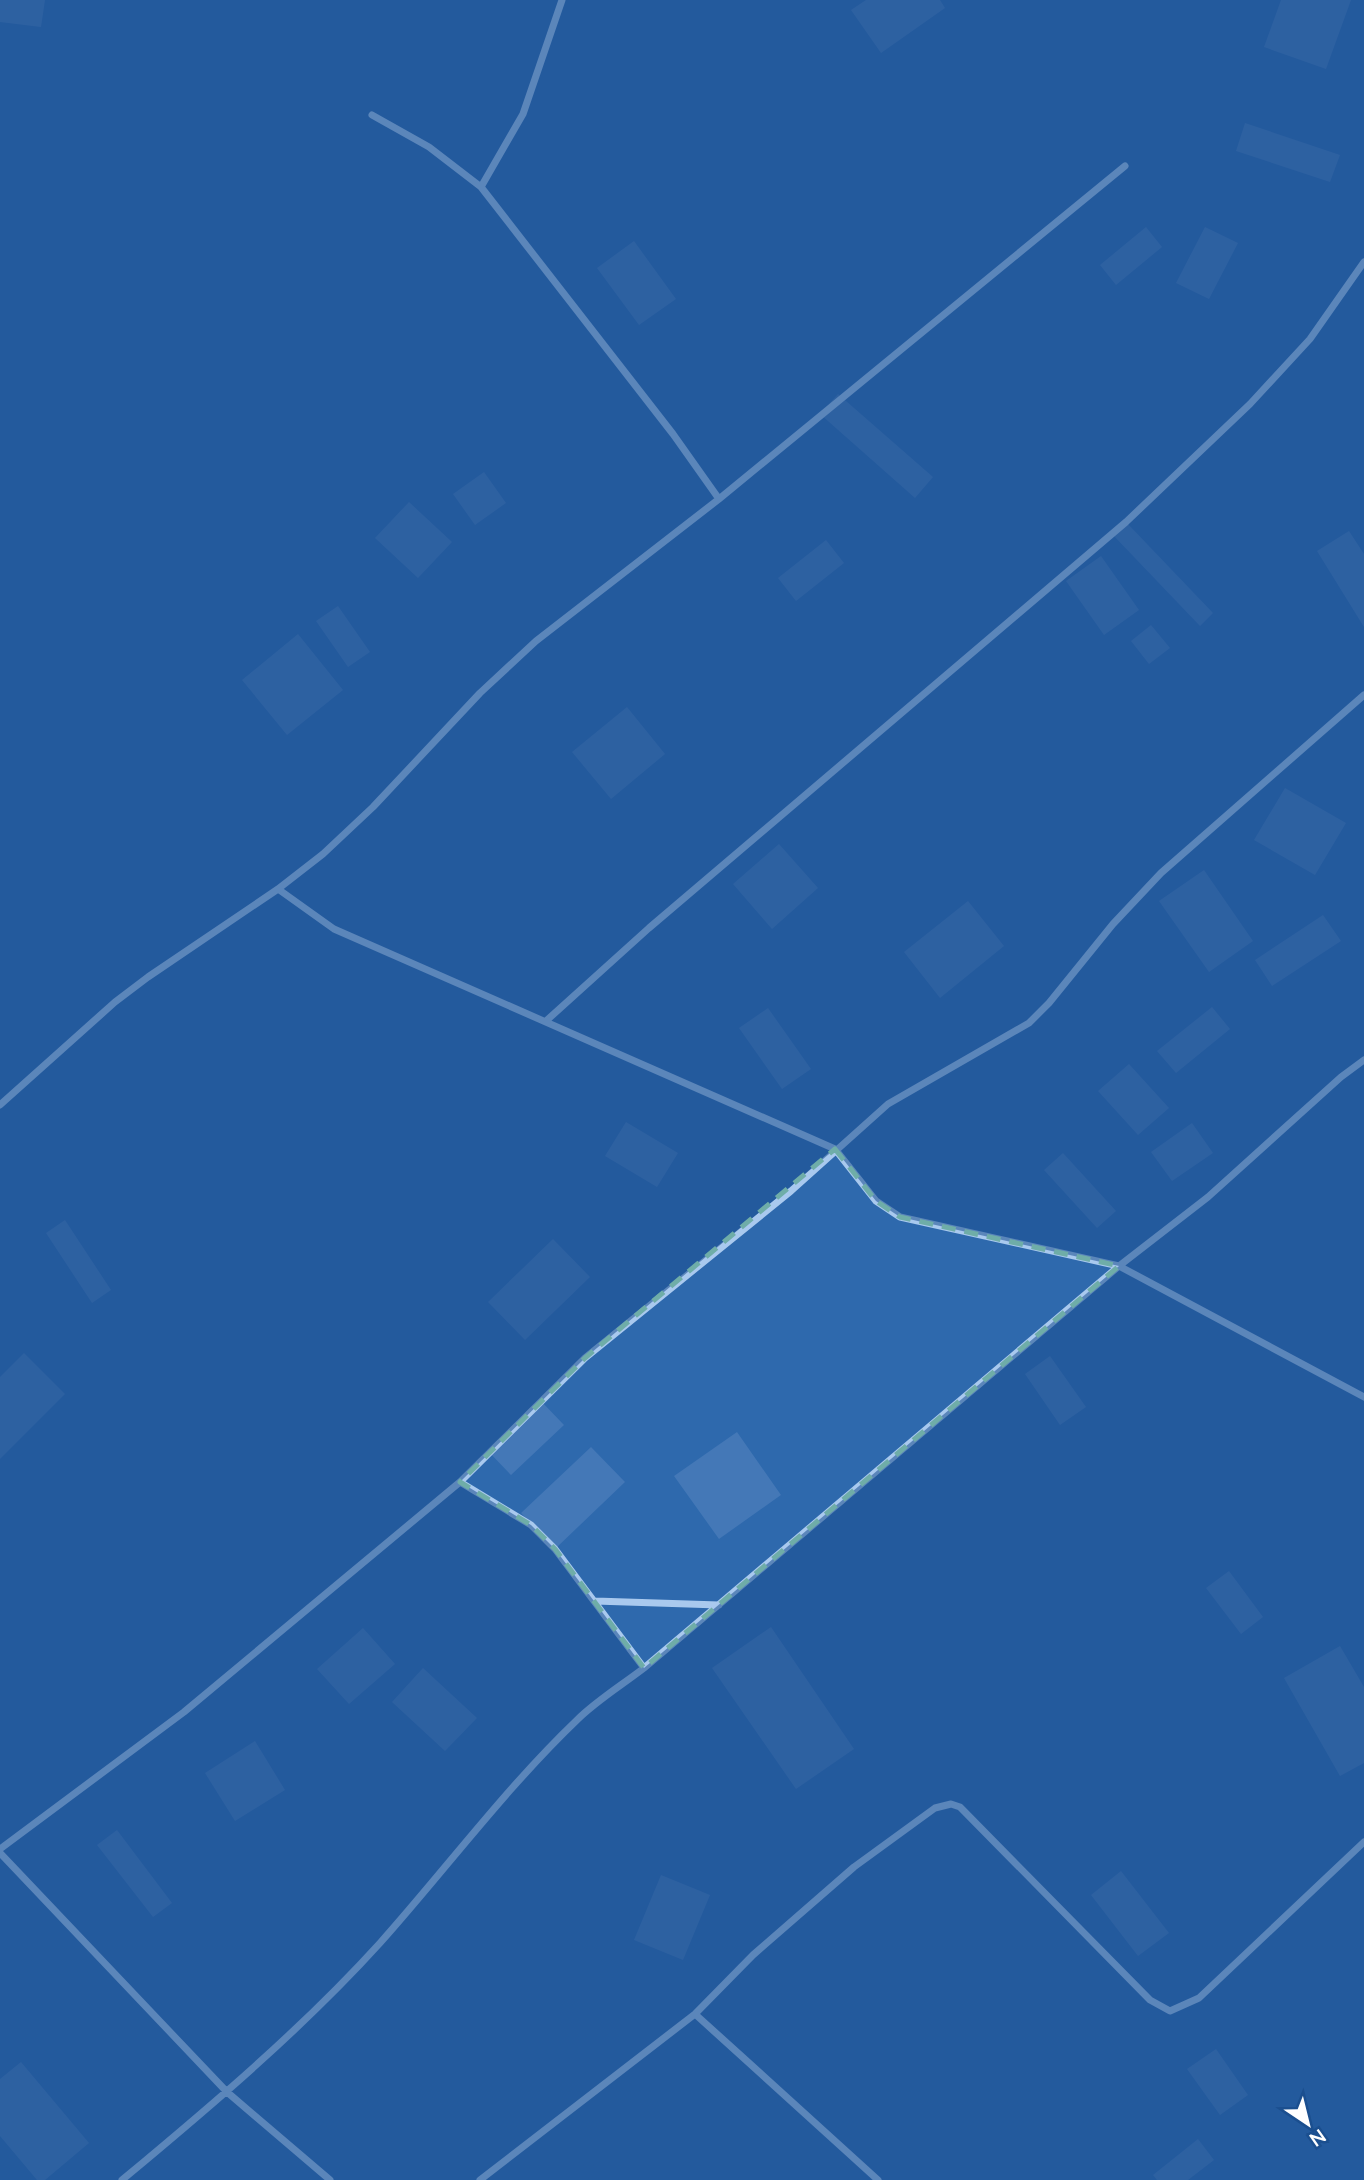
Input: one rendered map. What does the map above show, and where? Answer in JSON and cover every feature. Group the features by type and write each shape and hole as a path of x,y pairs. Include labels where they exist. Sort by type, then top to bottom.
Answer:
{"street":[{"path":"481,187 523,114 562,0"},
{"path":"372,115 429,147 481,187 673,434 719,499"},
{"path":"0,1105 148,977 278,890 323,854 373,807 480,693 536,641 719,499 1125,166"},
{"path":"546,1021 649,928 1126,522 1250,404 1310,339 1364,262"},
{"path":"330,2180 227,2092 0,1851 184,1712 460,1482 585,1358 791,1191 888,1104 1030,1023 1113,924 1161,873 1364,695"},
{"path":"278,890 334,929 835,1149 876,1200 900,1217 1119,1266 1364,1397"},
{"path":"122,2180 227,2092 379,1943 502,1798 579,1718 644,1668 1119,1266 1208,1197 1341,1077 1364,1060"},
{"path":"460,1482 531,1525 555,1549 644,1668"},
{"path":"595,1601 719,1605"},
{"path":"480,2180 695,2014 754,1955 854,1867 935,1808 951,1804 960,1807 1150,2000 1170,2011 1199,1998 1364,1842"},
{"path":"695,2014 878,2180"}],"highlighted area":[{"path":"835,1149 876,1201 900,1217 1119,1266 644,1668 555,1549 531,1525 460,1482 585,1358"}],"shaded area":[{"path":"0,0 1364,0 1364,2180 0,2180"}],"building":[{"path":"0,0 45,0 41,27 0,22"},
{"path":"866,0 940,0 945,8 881,53 851,10"},
{"path":"1281,0 1351,0 1326,69 1264,47"},
{"path":"1245,123 1340,155 1330,182 1236,151"},
{"path":"1146,227 1162,247 1116,285 1100,265"},
{"path":"1205,227 1238,243 1209,299 1176,283"},
{"path":"634,241 676,299 639,325 597,268"},
{"path":"838,394 933,477 915,498 820,414"},
{"path":"484,472 506,503 475,525 453,494"},
{"path":"409,502 452,542 418,578 375,538"},
{"path":"1126,522 1213,613 1200,626 1113,535"},
{"path":"1349,531 1364,554 1364,627 1317,551"},
{"path":"826,540 844,563 796,601 778,578"},
{"path":"1101,556 1139,610 1104,635 1066,581"},
{"path":"338,606 370,652 348,667 316,621"},
{"path":"1151,625 1170,648 1149,664 1131,641"},
{"path":"298,634 343,690 287,735 242,680"},
{"path":"627,707 665,754 611,799 572,752"},
{"path":"1285,788 1346,823 1315,875 1254,840"},
{"path":"779,844 818,888 772,929 733,884"},
{"path":"1204,870 1253,941 1209,972 1159,901"},
{"path":"968,901 1004,946 940,998 904,952"},
{"path":"1323,915 1341,941 1272,986 1255,960"},
{"path":"1212,1007 1230,1029 1176,1073 1157,1051"},
{"path":"768,1008 811,1069 782,1089 739,1028"},
{"path":"1129,1064 1169,1108 1138,1135 1098,1091"},
{"path":"626,1122 678,1153 657,1187 605,1156"},
{"path":"1192,1123 1213,1153 1172,1181 1151,1152"},
{"path":"1063,1153 1116,1211 1097,1228 1044,1170"},
{"path":"65,1220 111,1290 92,1303 46,1233"},
{"path":"553,1239 590,1277 525,1340 488,1302"},
{"path":"24,1353 65,1394 0,1459 0,1377"},
{"path":"1050,1356 1086,1407 1060,1425 1025,1374"},
{"path":"540,1400 564,1425 511,1475 487,1450"},
{"path":"737,1432 781,1495 719,1539 674,1476"},
{"path":"591,1447 625,1482 555,1549 521,1513"},
{"path":"1229,1571 1263,1617 1241,1634 1206,1588"},
{"path":"771,1627 854,1749 796,1789 712,1668"},
{"path":"363,1628 395,1664 349,1704 317,1669"},
{"path":"1340,1646 1364,1687 1364,1763 1340,1776 1284,1678"},
{"path":"423,1668 477,1718 445,1751 392,1702"},
{"path":"255,1741 285,1790 235,1821 205,1773"},
{"path":"117,1830 172,1903 153,1917 97,1845"},
{"path":"1121,1871 1169,1933 1138,1956 1091,1895"},
{"path":"661,1875 710,1895 683,1960 634,1940"},
{"path":"1216,2049 1248,2095 1220,2115 1187,2069"},
{"path":"21,2062 89,2143 45,2180 37,2180 0,2136 0,2079"},
{"path":"1198,2139 1214,2160 1188,2180 1157,2180 1153,2175"}]}
